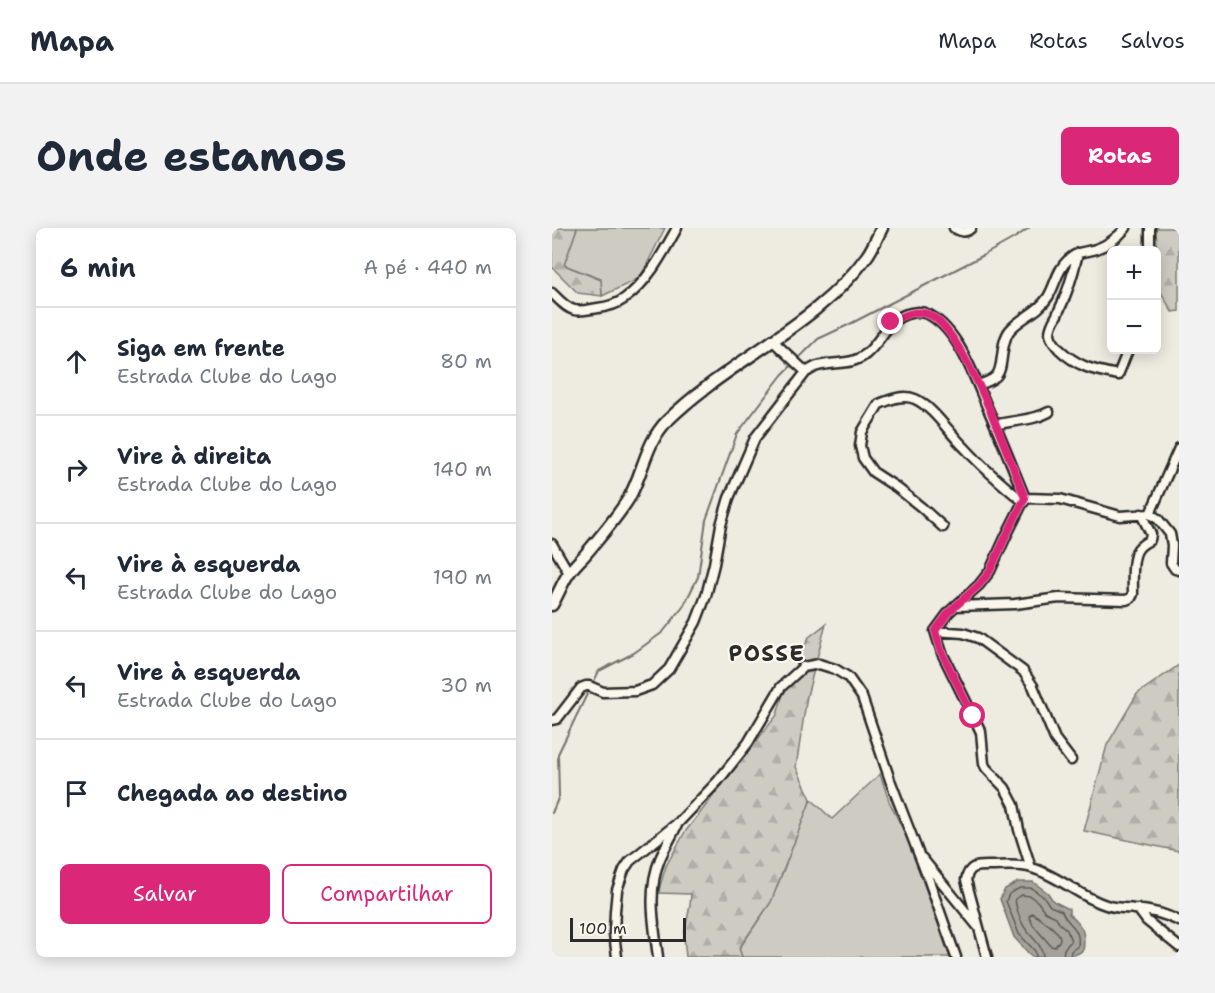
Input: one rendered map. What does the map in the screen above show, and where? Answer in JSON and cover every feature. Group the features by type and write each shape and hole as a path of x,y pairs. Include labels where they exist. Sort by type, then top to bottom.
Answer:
{"street":[{"path":"552,293 574,310 602,307 623,300 640,284 660,259 677,228"},
{"path":"552,605 569,573 611,524 630,497 652,442 665,423 739,362 802,319 832,294 869,254 882,228"},
{"path":"954,228 962,232 971,228"},
{"path":"978,385 998,375 1004,341 1010,330 1036,311 1048,298 1065,263 1078,253 1096,249 1110,242 1126,228"},
{"path":"1150,228 1150,246"},
{"path":"1078,253 1066,298 1052,325 1050,333 1054,343 1070,359 1094,370 1118,375 1126,354"},
{"path":"552,720 557,719 581,688 592,687 603,692 635,691 652,685 669,669 696,622 706,596 729,498 755,438 804,370 817,366 853,362 866,354 878,342 891,322 904,315 920,312 932,316 958,345 978,385 1024,500 990,571 979,585 949,612 935,631"},
{"path":"772,340 804,370"},
{"path":"943,527 921,507 873,472 863,458 860,446 862,432 879,404 901,397 915,399 929,410 1001,484 1024,500 1060,499 1120,516 1146,514 1158,519 1170,534 1171,563 1174,569 1179,570"},
{"path":"995,425 1039,417 1049,412"},
{"path":"956,606 1014,604 1059,598 1126,600 1131,598 1136,551 1150,540 1151,534 1146,514 1179,448"},
{"path":"552,544 569,573"},
{"path":"935,631 963,633 978,638 1023,670 1033,686 1055,739 1071,760"},
{"path":"935,631 942,653 981,732 984,764 1005,788 1014,805 1031,868"},
{"path":"617,957 614,934 615,911 624,870 630,861 679,822 718,781 748,743 781,687 803,667 819,664 835,669 848,677 862,697 890,780 956,957"},
{"path":"658,957 653,916 653,885 659,861 679,822"},
{"path":"917,851 979,928"},
{"path":"987,957 966,880 967,872 973,867 1031,868 1058,879 1091,900 1110,907 1153,912 1179,921"},
{"path":"1138,909 1148,921 1179,946"}],"green space":[{"path":"552,228 577,228 564,265 601,280 602,296 578,293 552,267"},
{"path":"577,228 665,228 640,278 602,296 601,279 564,265"},
{"path":"1153,228 1179,228 1179,311 1172,312 1161,292 1161,246 1155,246"},
{"path":"826,624 807,696 796,767 811,799 771,902 739,948 742,957 686,957 684,936 691,894 658,893 666,866 685,832 777,715 784,690 809,637"},
{"path":"1179,665 1179,851 1084,831 1107,745 1137,694"},
{"path":"880,774 889,801 911,846 950,957 742,957 739,949 771,902 811,799 832,819"}],"water":[{"path":"1018,882 1033,882 1048,893 1053,901 1069,909 1069,914 1078,922 1082,930 1083,951 1070,957 1032,957 1014,937 1000,899 1005,889"}],"waterway":[{"path":"798,359 818,339 984,255 1029,228"},
{"path":"592,685 599,671 634,653 663,632 683,607 698,577 706,520 737,434 782,375 794,363"},
{"path":"552,813 559,796 558,754 589,690"}],"district":[{"name":"POSSE","path":"767,653"}],"route":[{"path":"891,322 904,315 920,312 932,316 958,345 978,385 1025,498 990,571 979,585 949,612 935,631 942,653 973,716"}]}
